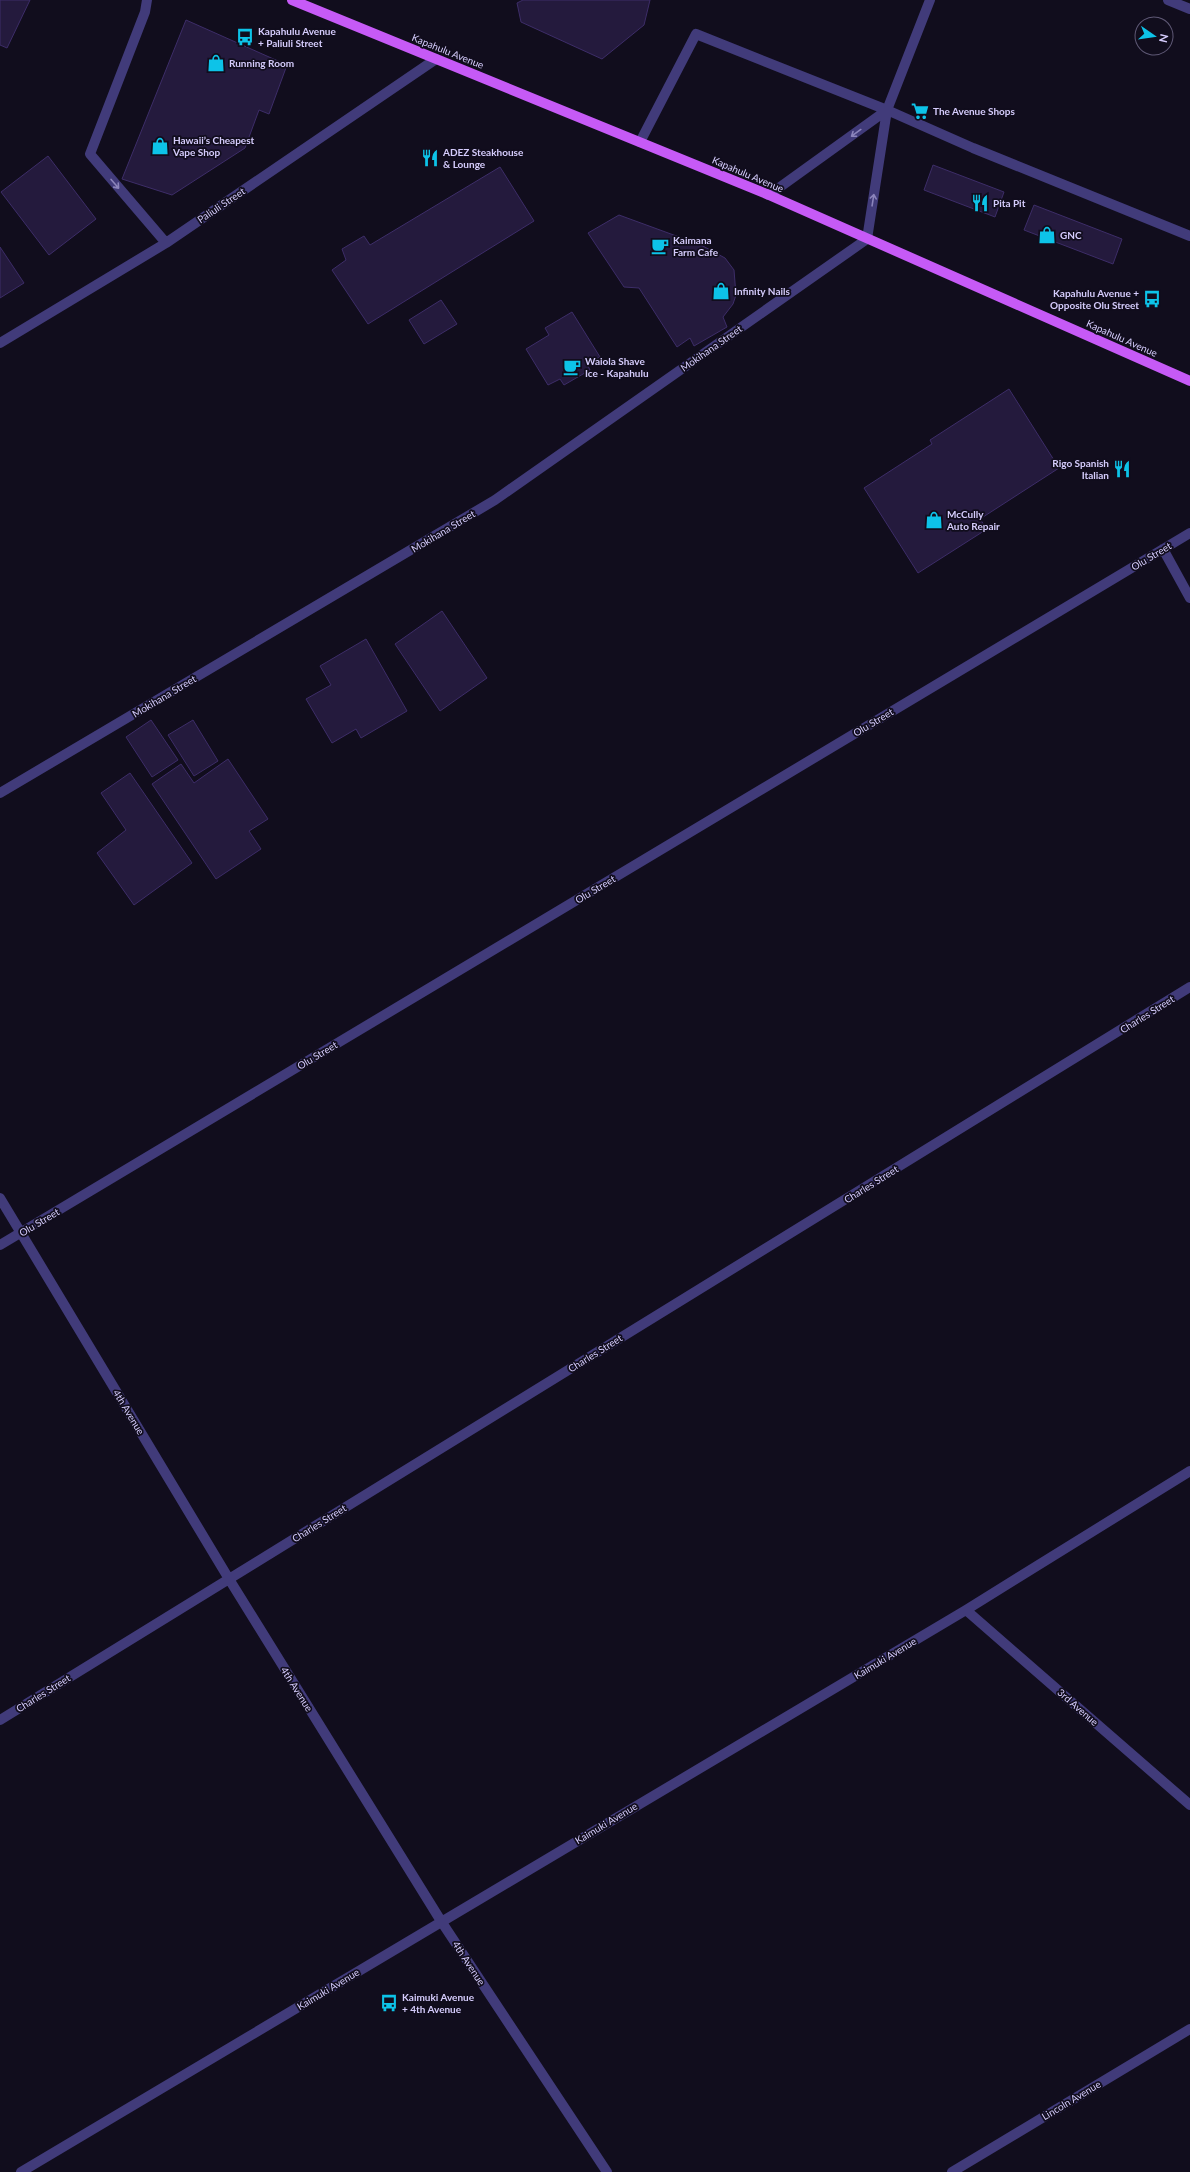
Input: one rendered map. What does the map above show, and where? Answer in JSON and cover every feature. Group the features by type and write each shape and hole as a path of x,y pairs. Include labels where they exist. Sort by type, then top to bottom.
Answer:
{"main road":[{"name":"Kapahulu Avenue","path":"292,0 769,196 1190,381"}],"street":[{"path":"147,0 145,12 90,154 166,243"},
{"path":"867,239 887,110 930,0"},
{"path":"1168,0 1190,9"},
{"path":"640,142 696,34 887,110 973,148 1190,236"},
{"name":"Paliuli Street","path":"0,343 166,243 436,59"},
{"path":"769,196 887,110"},
{"name":"Mokihana Street","path":"0,793 495,500 867,239"},
{"name":"Olu Street","path":"0,1245 1190,533"},
{"path":"1163,549 1190,598"},
{"name":"Charles Street","path":"0,1720 1190,987"},
{"name":"4th Avenue","path":"0,1198 22,1232 229,1579 441,1921 607,2172"},
{"name":"Kaimuki Avenue","path":"21,2172 966,1610 1190,1471"},
{"name":"3rd Avenue","path":"966,1610 1190,1805"},
{"name":"Lincoln Avenue","path":"952,2172 1190,2029"}],"building":[{"path":"0,0 30,0 7,48 0,45"},
{"path":"523,0 650,0 644,25 602,59 521,22 517,3"},
{"path":"186,20 287,65 269,114 259,110 245,148 172,195 122,179"},
{"path":"48,156 96,219 49,255 1,192"},
{"path":"933,165 1004,192 995,217 924,190"},
{"path":"500,167 534,221 368,324 332,270 346,260 342,249 364,236 370,245"},
{"path":"1034,205 1122,239 1113,264 1024,230"},
{"path":"619,215 701,245 725,258 734,270 736,295 733,304 723,317 727,327 694,346 690,338 677,347 639,288 624,287 588,233"},
{"path":"0,247 24,283 0,298"},
{"path":"441,300 457,324 424,344 409,320"},
{"path":"572,312 600,357 587,364 590,370 564,385 560,379 548,385 526,349 549,335 545,328"},
{"path":"1009,389 1059,468 980,519 987,529 918,573 864,488 932,444 930,440"},
{"path":"442,611 487,678 440,711 395,644"},
{"path":"366,639 407,711 361,738 356,729 332,743 306,699 331,685 320,666"},
{"path":"151,720 178,760 152,777 126,737"},
{"path":"193,720 218,761 194,776 168,735"},
{"path":"228,759 268,819 249,831 261,849 216,879 152,784 181,764 194,783"},
{"path":"130,773 192,863 134,905 97,853 126,830 101,793"}],"place":[{"name":"Kapahulu Avenue + Paliuli Street","path":"245,37"},
{"name":"Running Room","path":"216,63"},
{"name":"The Avenue Shops","path":"920,111"},
{"name":"Hawaii’s Cheapest Vape Shop","path":"160,146"},
{"name":"ADEZ Steakhouse & Lounge","path":"430,158"},
{"name":"Pita Pit","path":"980,203"},
{"name":"GNC","path":"1047,235"},
{"name":"Kaimana Farm Cafe","path":"660,246"},
{"name":"Infinity Nails","path":"721,291"},
{"name":"Kapahulu Avenue + Opposite Olu Street","path":"1152,299"},
{"name":"Waiola Shave Ice - Kapahulu","path":"572,367"},
{"name":"Rigo Spanish Italian","path":"1122,469"},
{"name":"McCully Auto Repair","path":"934,520"},
{"name":"Kaimuki Avenue + 4th Avenue","path":"389,2003"}]}
